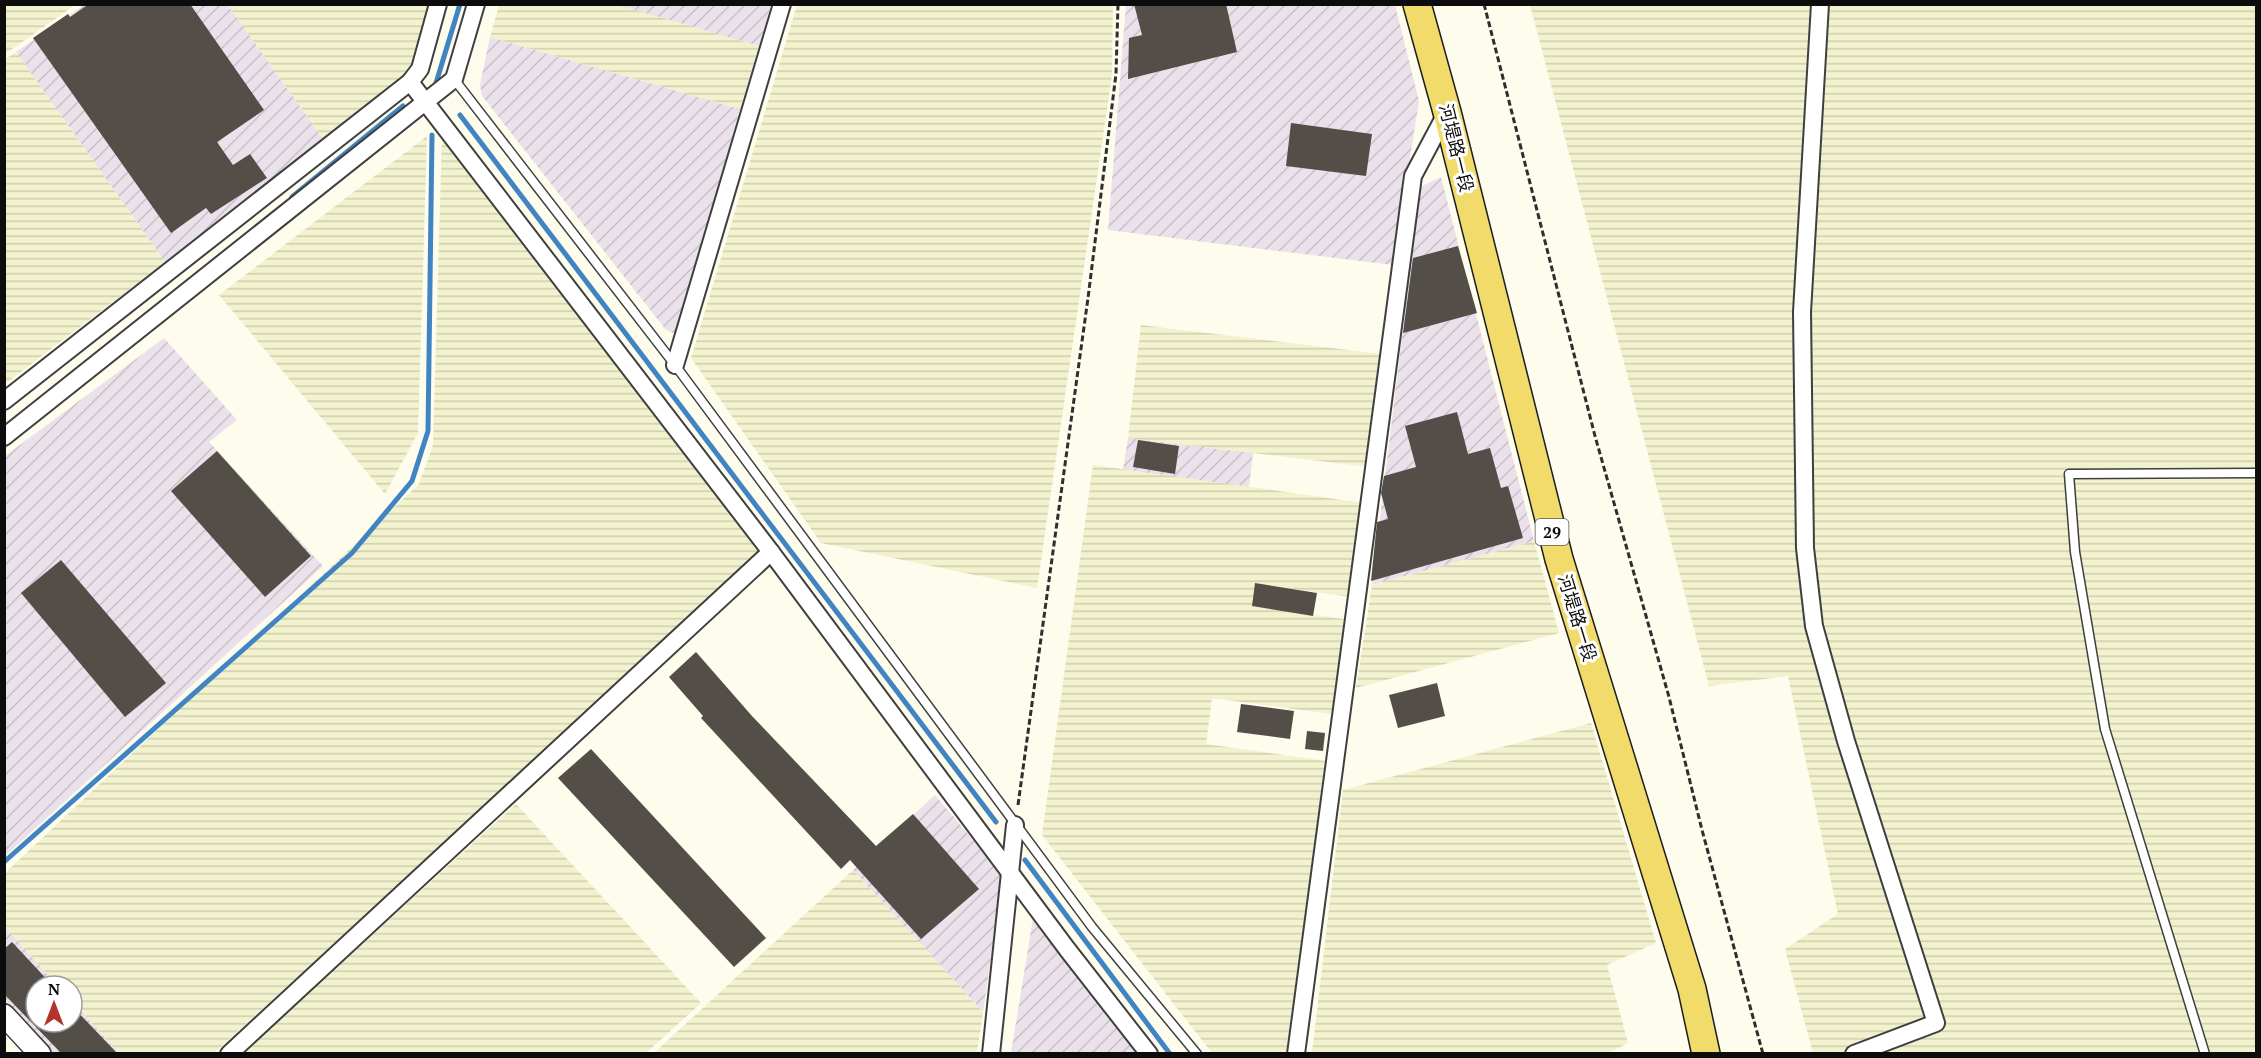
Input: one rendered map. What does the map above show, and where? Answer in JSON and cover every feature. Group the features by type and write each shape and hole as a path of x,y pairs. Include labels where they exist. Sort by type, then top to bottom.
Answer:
{"main road":[{"name":"河堤路一段","path":"1417,4 1447,112 1559,559 1692,989 1706,1053"}],"street":[{"path":"4,401 410,82 420,69 438,4"},
{"path":"4,437 454,79 476,4"},
{"path":"675,365 782,4"},
{"path":"1820,4 1802,312 1805,548 1814,626 1846,741 1936,1023 1854,1053"},
{"path":"410,82 771,552 1067,949 1149,1053"},
{"path":"1296,1053 1413,176 1447,112"},
{"path":"229,1053 771,552"},
{"path":"991,1053 1015,825"},
{"path":"4,1015 40,1053"}],"lane":[{"path":"454,79 675,365 1092,927 1197,1053"},
{"path":"2205,1053 2105,729 2075,552 2069,474 2256,473"}],"path":[{"path":"1015,825 1116,74 1118,4"},
{"path":"1484,4 1595,436 1669,697 1763,1053"}],"shaded area":[{"path":"84,5 228,5 326,143 165,262 16,52"},
{"path":"615,5 771,5 759,46"},
{"path":"1126,5 1395,5 1419,101 1393,265 1108,230"},
{"path":"490,37 740,109 678,335 666,330 482,96 480,85"},
{"path":"1441,177 1534,541 1372,585 1420,187"},
{"path":"164,338 237,420 209,442 323,566 5,856 5,456"},
{"path":"1128,438 1253,453 1249,487 1123,470"},
{"path":"935,795 1003,875 983,1012 853,870"},
{"path":"1034,912 1141,1053 1011,1053"},
{"path":"5,927 47,974 24,974 24,1025 5,1004"},
{"path":"84,1014 119,1053 50,1053 33,1034 84,1034"}],"green space":[{"path":"5,4 75,4 75,5 5,54"},
{"path":"615,4 759,46 740,109 490,37 499,5"},
{"path":"228,5 433,5 414,69 326,143"},
{"path":"797,5 1113,5 1112,75 1037,588 821,543 691,358"},
{"path":"1530,5 2256,5 2256,1053 1813,1053 1785,949 1838,914 1788,676 1709,686"},
{"path":"16,52 165,262 5,384 4,60"},
{"path":"427,136 418,433 385,494 219,295"},
{"path":"442,136 763,551 214,1053 119,1053 84,1014 84,974 47,974 5,927 5,873 419,484 433,445"},
{"path":"1141,325 1382,354 1369,467 1128,438"},
{"path":"1093,465 1364,503 1351,597 1257,584 1253,606 1351,620 1338,715 1212,698 1206,744 1326,761 1286,1053 1212,1053 1042,835"},
{"path":"1534,541 1559,633 1356,688 1372,585"},
{"path":"1591,723 1656,943 1607,965 1628,1043 1607,1054 1312,1053 1343,790"},
{"path":"516,804 701,1003 646,1053 243,1053"},
{"path":"853,870 983,1012 977,1053 654,1053"}],"building":[{"path":"89,4 190,4 264,110 217,142 233,165 250,154 267,178 211,214 206,208 171,233 33,38 68,14 70,17"},
{"path":"1134,4 1226,4 1237,52 1128,79 1129,38 1142,35"},
{"path":"1291,123 1372,134 1366,176 1286,166"},
{"path":"1458,246 1477,313 1403,333 1413,258"},
{"path":"1457,412 1468,454 1490,448 1501,488 1508,486 1523,538 1371,581 1377,522 1388,519 1381,493 1384,476 1416,467 1405,426"},
{"path":"1138,440 1179,446 1175,474 1133,467"},
{"path":"217,451 311,556 265,597 171,491"},
{"path":"61,560 166,683 125,717 21,593"},
{"path":"1255,583 1317,593 1313,616 1252,606"},
{"path":"696,652 752,716 876,846 913,814 979,889 921,939 850,860 841,869 701,718 703,716 669,677"},
{"path":"1437,683 1445,716 1398,728 1389,695"},
{"path":"1241,704 1294,711 1290,739 1237,732"},
{"path":"1307,731 1325,733 1323,751 1305,749"},
{"path":"591,749 766,938 734,967 558,778"},
{"path":"12,942 42,974 24,974 24,1015 4,994 4,949"},
{"path":"84,1019 117,1053 61,1053 43,1034 84,1034"}],"waterway":[{"path":"436,83 460,4"},
{"path":"292,197 403,106"},
{"path":"460,115 996,822"},
{"path":"4,862 352,553 412,481 428,431 432,135"},
{"path":"1025,860 1170,1054"}]}
